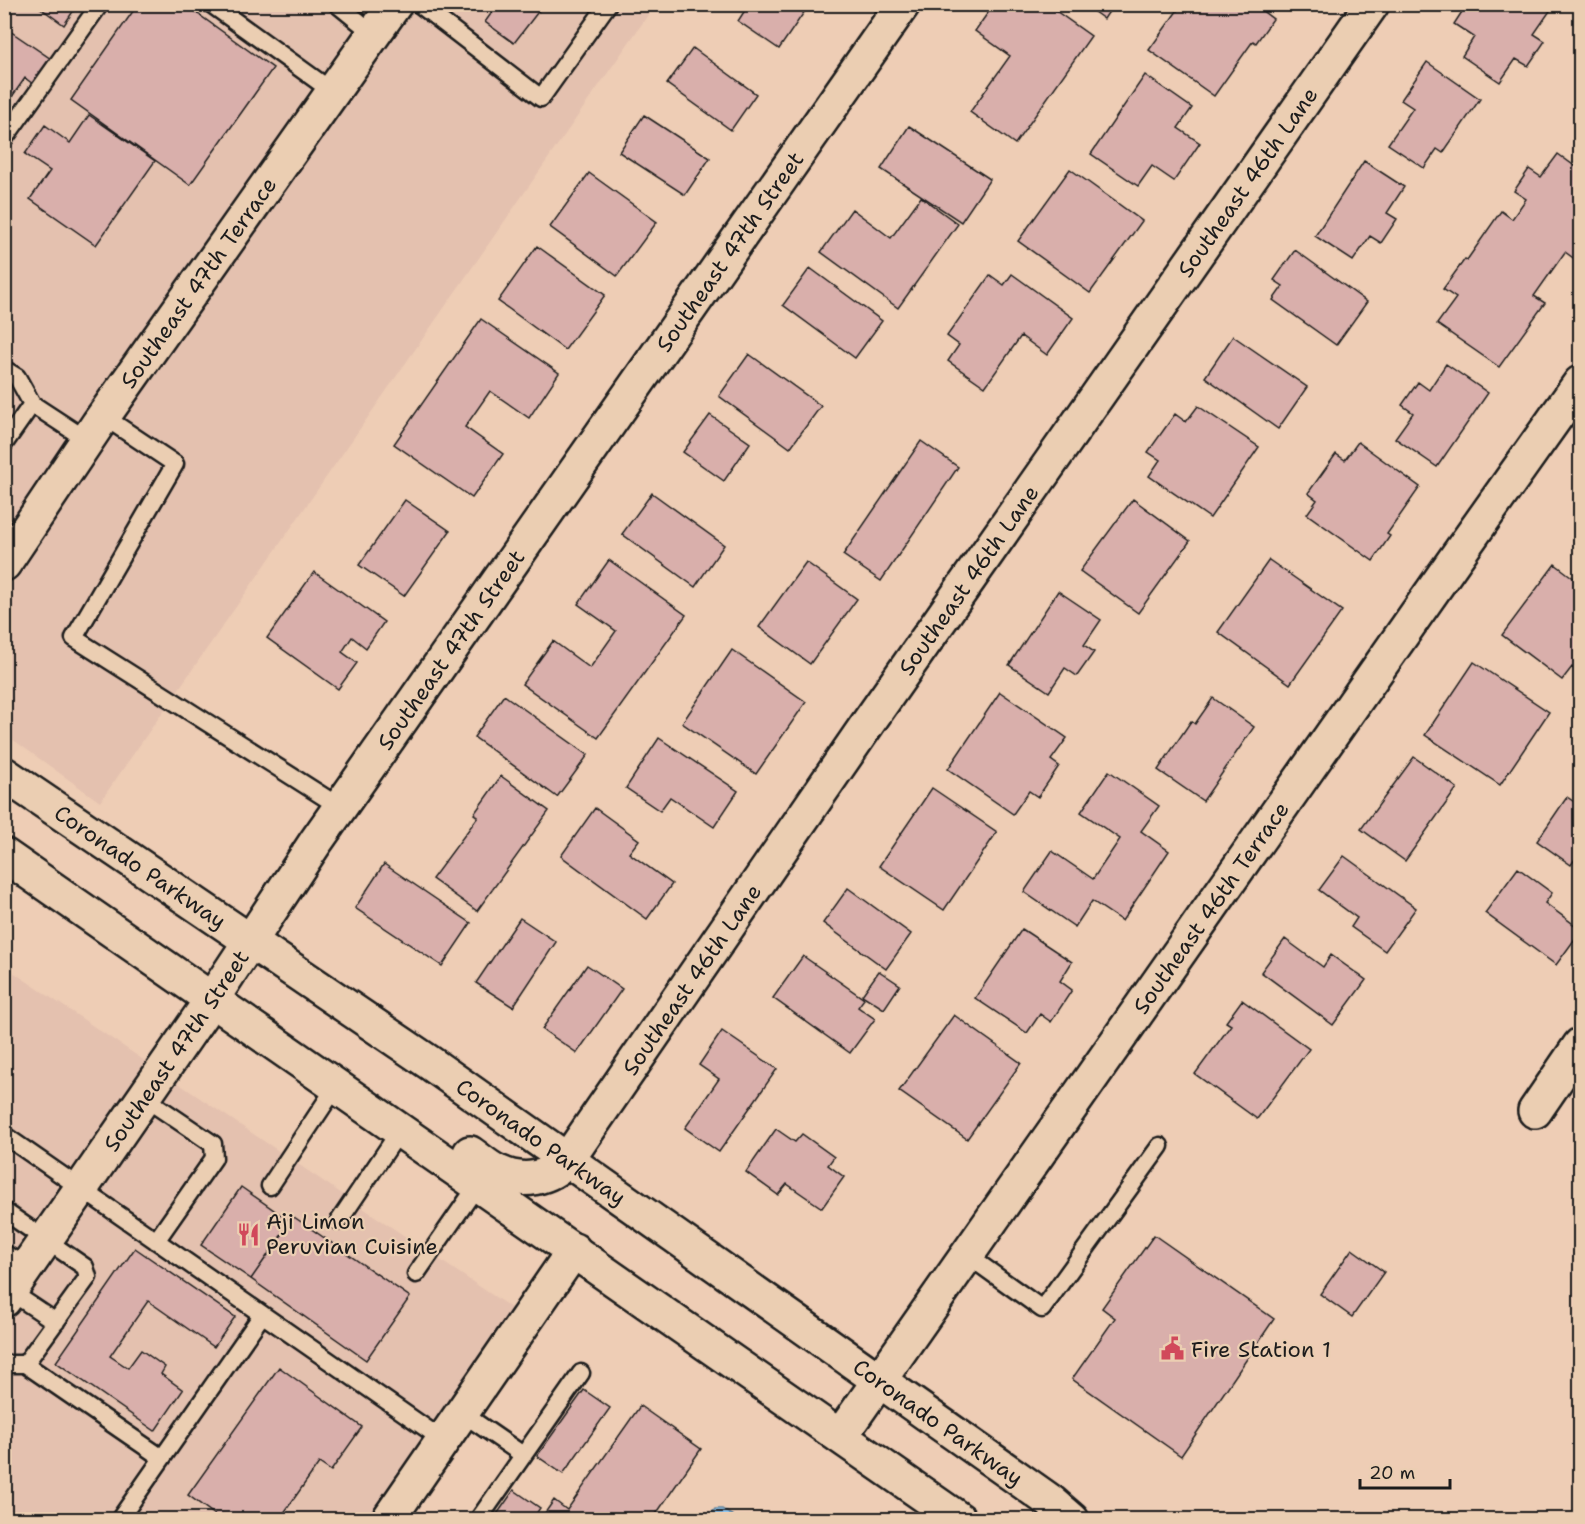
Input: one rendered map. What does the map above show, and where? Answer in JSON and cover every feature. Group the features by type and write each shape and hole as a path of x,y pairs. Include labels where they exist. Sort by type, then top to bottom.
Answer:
{"street":[{"name":"Southeast 47th Terrace","path":"4,564 95,428 395,4"},
{"name":"Southeast 47th Street","path":"12,1278 46,1239 82,1189 340,807 903,4"},
{"name":"Southeast 46th Lane","path":"568,1159 868,723 1372,4"},
{"name":"Southeast 46th Terrace","path":"841,1436 1455,559 1581,383"},
{"name":"Coronado Parkway","path":"4,774 568,1159 880,1379 1050,1501 1072,1520"},
{"path":"4,855 960,1520"},
{"path":"1535,1111 1581,1045"},
{"path":"400,1129 435,1129 496,1172 516,1179 537,1178 556,1171 568,1159"},
{"path":"388,1520 574,1250"}],"lane":[{"path":"4,139 100,4"},
{"path":"211,4 333,93"},
{"path":"337,4 374,34"},
{"path":"419,4 541,98 608,4"},
{"path":"4,369 16,377 32,404 95,428 175,464 74,638 340,807"},
{"path":"4,444 32,404"},
{"path":"270,1186 337,1085"},
{"path":"145,1098 213,1144 214,1158 156,1241"},
{"path":"339,1221 400,1129"},
{"path":"4,1135 443,1440"},
{"path":"967,1255 1042,1309 1160,1146"},
{"path":"416,1274 478,1183"},
{"path":"4,1211 85,1267 88,1277 25,1364"},
{"path":"12,1278 56,1322"},
{"path":"119,1520 262,1315"},
{"path":"4,1364 25,1364 162,1458"},
{"path":"478,1520 581,1373"},
{"path":"462,1413 523,1455"}],"shaded area":[{"path":"5,5 374,5 84,414 5,532"},
{"path":"417,5 655,5 100,802 5,734 5,594 112,434"},
{"path":"4,966 535,1324 397,1519 5,1519"}],"water":[{"path":"715,1509 722,1509 738,1519 707,1519"}],"building":[{"path":"35,4 78,4 64,25"},
{"path":"138,4 184,4 273,68 190,185 71,100"},
{"path":"498,4 544,4 514,43 485,22"},
{"path":"749,4 802,4 807,8 779,49 738,21"},
{"path":"994,4 1046,4 1091,36 1015,144 970,112 1010,56 975,31"},
{"path":"1083,4 1114,4 1104,19"},
{"path":"1182,4 1253,4 1273,19 1256,43 1253,41 1214,96 1149,50"},
{"path":"1467,4 1547,4 1552,8 1534,34 1545,41 1528,66 1516,59 1500,82 1462,56 1474,37 1454,24"},
{"path":"4,27 51,59 33,84 25,78 4,108"},
{"path":"693,48 756,94 731,130 667,84"},
{"path":"1427,62 1480,99 1443,153 1437,149 1424,168 1388,144 1413,108 1401,100"},
{"path":"1145,75 1192,108 1178,128 1200,143 1174,181 1152,166 1138,186 1091,154"},
{"path":"89,115 155,161 96,245 30,199 50,171 25,154 45,125 70,143"},
{"path":"644,115 710,158 685,195 619,152"},
{"path":"909,126 990,179 961,222 881,169"},
{"path":"1558,154 1580,170 1580,254 1576,260 1565,252 1534,296 1545,303 1499,367 1437,324 1456,298 1443,289 1465,259 1467,260 1501,211 1512,219 1526,199 1514,191 1529,169 1541,177"},
{"path":"1364,161 1404,187 1387,213 1397,219 1381,243 1370,236 1353,261 1315,236"},
{"path":"1070,169 1142,221 1090,293 1018,241"},
{"path":"589,173 657,222 617,276 550,227"},
{"path":"921,197 958,224 898,308 821,252 852,209 891,238"},
{"path":"537,246 605,295 565,350 498,301"},
{"path":"1295,250 1367,302 1336,345 1273,300 1283,286 1274,280"},
{"path":"810,268 882,321 855,358 783,305"},
{"path":"1012,274 1073,318 1047,355 1021,336 985,387 948,361 959,345 947,336 990,275 1004,285"},
{"path":"481,319 559,373 529,418 490,391 465,427 503,454 472,498 394,444"},
{"path":"1233,336 1307,387 1278,429 1205,377"},
{"path":"749,354 821,406 790,448 719,396"},
{"path":"1446,364 1488,393 1437,467 1395,438 1413,413 1402,405 1418,382 1429,390"},
{"path":"1198,406 1259,447 1210,518 1149,476 1160,460 1148,452 1175,414 1186,422"},
{"path":"710,415 750,443 724,481 683,452"},
{"path":"921,441 958,467 881,581 843,555"},
{"path":"1358,442 1420,487 1387,534 1390,536 1373,561 1307,514 1317,500 1308,493 1336,454 1345,460"},
{"path":"652,493 724,545 695,587 622,534"},
{"path":"1133,499 1190,541 1138,613 1080,571"},
{"path":"405,500 450,531 404,596 359,565"},
{"path":"609,560 686,615 598,738 522,684 553,641 590,668 616,631 578,604"},
{"path":"1269,560 1342,611 1290,684 1218,632"},
{"path":"806,562 857,599 810,664 759,627"},
{"path":"1555,564 1580,583 1580,672 1572,667 1562,680 1502,635"},
{"path":"314,572 384,622 366,648 352,637 342,652 357,663 338,689 267,638"},
{"path":"1058,591 1101,620 1084,645 1094,652 1077,676 1065,668 1049,692 1009,665"},
{"path":"732,650 806,702 756,774 682,723"},
{"path":"1474,662 1549,712 1500,785 1425,735"},
{"path":"1000,692 1067,738 1051,760 1059,766 1038,797 1029,791 1013,814 948,769"},
{"path":"504,695 588,755 557,797 474,737"},
{"path":"1213,698 1254,727 1203,801 1158,770 1191,721 1195,724"},
{"path":"659,738 738,791 714,827 670,797 660,811 626,788"},
{"path":"1414,757 1457,788 1405,861 1361,829"},
{"path":"1109,771 1159,806 1141,831 1169,851 1122,921 1092,901 1075,927 1024,892 1052,851 1093,879 1120,839 1081,812"},
{"path":"501,776 549,811 477,911 432,879 478,817 474,814"},
{"path":"932,788 997,832 944,910 879,866"},
{"path":"1567,797 1580,806 1580,857 1578,855 1571,865 1537,841"},
{"path":"595,808 639,840 629,853 672,884 647,919 561,856"},
{"path":"1344,856 1416,908 1385,951 1351,927 1357,918 1319,890"},
{"path":"384,864 471,923 442,966 355,908"},
{"path":"1518,868 1552,893 1545,903 1580,929 1556,965 1485,913"},
{"path":"848,888 911,934 886,969 823,923"},
{"path":"520,918 556,942 513,1007 476,983"},
{"path":"1022,929 1072,962 1060,981 1072,990 1051,1022 1040,1014 1027,1033 975,998"},
{"path":"1285,939 1323,967 1331,955 1366,980 1333,1025 1261,972"},
{"path":"803,956 864,999 858,1007 875,1019 850,1053 773,998"},
{"path":"587,965 622,989 577,1053 542,1029"},
{"path":"879,971 900,985 884,1009 862,995"},
{"path":"1242,1000 1309,1049 1257,1119 1195,1074 1231,1025 1226,1022"},
{"path":"954,1015 1021,1063 967,1139 899,1091"},
{"path":"722,1031 777,1069 719,1152 685,1128 719,1079 699,1065"},
{"path":"776,1129 795,1142 802,1134 834,1157 828,1165 844,1177 822,1208 787,1184 778,1195 746,1172"},
{"path":"241,1187 291,1222 251,1279 201,1245"},
{"path":"294,1217 410,1297 366,1360 251,1279"},
{"name":"Fire Station 1","path":"1154,1235 1274,1319 1181,1456 1072,1379 1115,1318 1102,1308"},
{"path":"135,1248 235,1317 214,1347 148,1301 110,1356 128,1368 141,1350 165,1367 161,1374 183,1390 155,1431 56,1362"},
{"path":"1352,1249 1384,1272 1352,1317 1320,1294"},
{"path":"279,1367 362,1427 331,1471 319,1463 279,1520 222,1520 188,1495"},
{"path":"584,1390 610,1408 563,1474 537,1456"},
{"path":"640,1406 701,1449 652,1520 540,1520 554,1500 567,1510"},
{"path":"514,1490 540,1508 532,1520 493,1520"}],"place":[{"name":"Aji Limon Peruvian Cuisine","path":"248,1234"},
{"name":"Fire Station 1","path":"1173,1349"}]}
